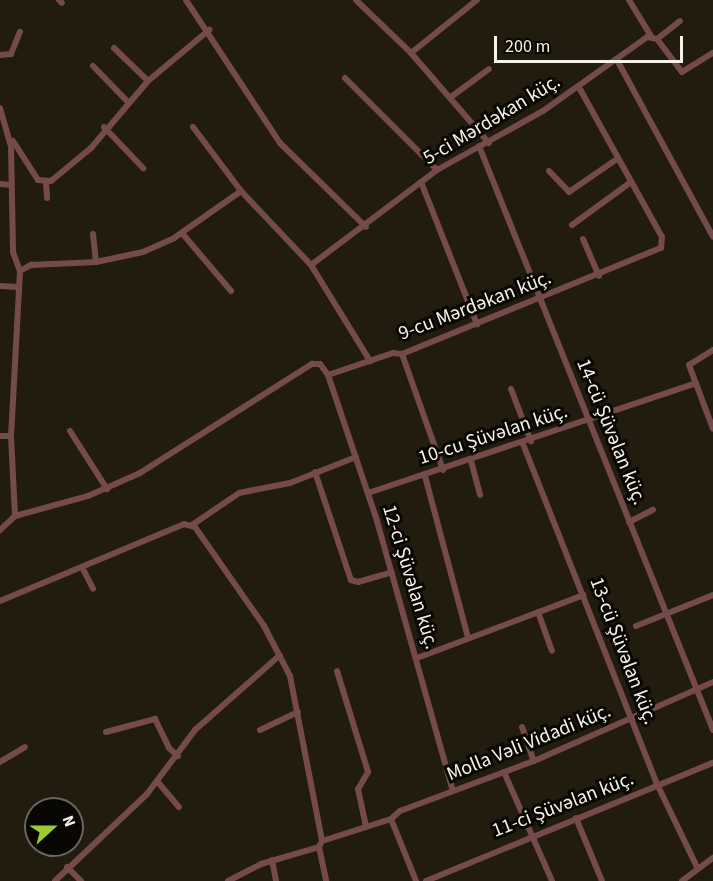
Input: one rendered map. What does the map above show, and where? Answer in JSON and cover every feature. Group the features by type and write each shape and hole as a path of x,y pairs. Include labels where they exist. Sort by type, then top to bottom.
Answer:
{"street":[{"path":"186,0 209,30 280,143 366,227"},
{"path":"356,0 411,53 489,142"},
{"path":"411,53 477,0"},
{"path":"629,0 654,38 682,72 713,53"},
{"name":"5-ci Mərdəkan küç.","path":"311,265 366,227 437,170 489,142 579,87 617,60 680,21"},
{"path":"46,183 90,148 104,127 148,81 209,30"},
{"path":"0,55 10,54 20,32"},
{"path":"114,48 148,81"},
{"path":"617,60 713,237"},
{"path":"93,66 128,102"},
{"path":"451,97 489,69"},
{"path":"345,78 437,170"},
{"name":"9-cu Mərdəkan küç.","path":"328,375 370,361 402,354 540,300 599,276 664,243 579,87"},
{"path":"0,108 9,134 25,163 38,180 46,183"},
{"path":"104,127 143,168"},
{"path":"193,127 241,191 311,265 370,361"},
{"path":"9,134 12,166 13,252 20,271 11,436 15,516"},
{"name":"14-cü Şüvəlan küç.","path":"479,146 713,730"},
{"path":"549,171 569,192 617,159"},
{"path":"12,166 25,163"},
{"path":"421,182 477,324"},
{"path":"572,225 631,182"},
{"path":"46,183 47,198"},
{"path":"0,184 11,184"},
{"path":"20,271 31,265 96,262 143,252 182,233 241,191"},
{"path":"182,233 231,291"},
{"path":"93,234 96,262"},
{"path":"583,239 599,276"},
{"path":"0,286 18,288"},
{"path":"713,350 690,362 713,429"},
{"path":"402,354 443,470"},
{"path":"0,530 15,516 107,489 146,470 312,364 320,364 328,375"},
{"name":"12-ci Şüvəlan küç.","path":"328,375 392,572 453,791"},
{"name":"10-cu Şüvəlan küç.","path":"368,493 523,444 696,383"},
{"path":"511,388 531,441"},
{"path":"70,431 107,489"},
{"path":"0,436 11,436"},
{"name":"13-cü Şüvəlan küç.","path":"523,444 658,786 698,869"},
{"path":"0,601 192,525 239,493 277,487 356,457"},
{"path":"471,461 480,495"},
{"path":"315,472 351,580 358,582 392,572"},
{"path":"425,476 468,638"},
{"path":"629,522 653,510"},
{"path":"192,525 280,655 293,684 326,881"},
{"path":"83,569 93,589"},
{"path":"417,658 584,595"},
{"path":"636,626 713,595"},
{"path":"538,612 552,651"},
{"path":"55,881 68,867 117,826 178,756 195,730 280,655"},
{"path":"337,671 368,772 358,789 366,826"},
{"name":"Molla Vəli Vidadi küç.","path":"228,881 272,860 392,819 400,811 534,761 713,682"},
{"path":"260,730 298,712"},
{"path":"106,732 155,719 169,748 178,756"},
{"path":"522,727 534,761"},
{"path":"0,762 25,747"},
{"name":"11-ci Şüvəlan küç.","path":"426,881 530,836 713,763"},
{"path":"504,772 530,836 552,881"},
{"path":"157,781 179,807"},
{"path":"576,818 602,881"},
{"path":"392,819 416,881"},
{"path":"682,881 713,858"},
{"path":"272,860 276,881"},
{"path":"68,867 81,881"}]}
